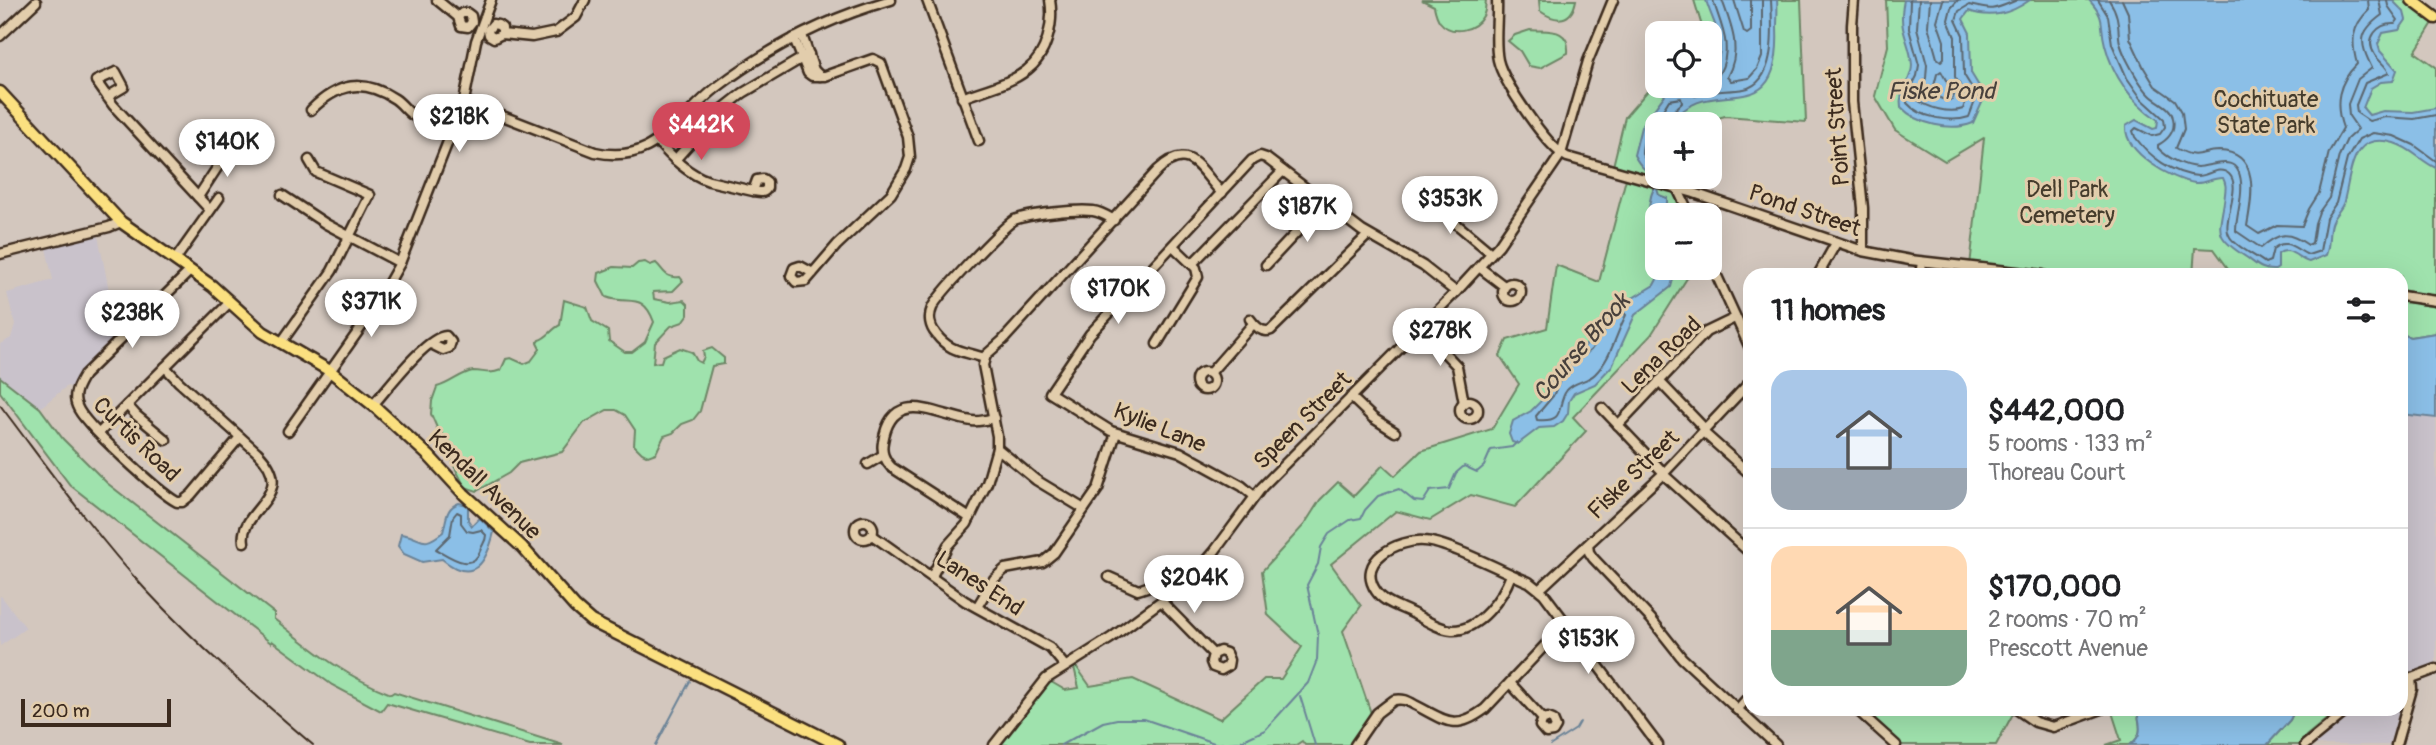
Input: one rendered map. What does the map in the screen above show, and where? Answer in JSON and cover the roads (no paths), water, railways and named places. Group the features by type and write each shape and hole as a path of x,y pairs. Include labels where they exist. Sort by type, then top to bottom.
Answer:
{"main road":[{"path":"2412,0 2436,18"},
{"name":"Kendall Avenue","path":"0,92 121,222 230,302 253,325 330,372 373,405 429,456 464,494 521,545 575,607 591,621 838,745"}],"street":[{"path":"437,0 458,17"},
{"path":"288,431 374,309 400,262 464,101 473,53 491,0"},
{"path":"502,34 532,37 556,32 576,17 585,0"},
{"path":"464,101 589,149 610,155 626,154 657,141 723,83 798,36 835,19 891,0"},
{"path":"927,0 979,141"},
{"path":"962,98 1027,71 1035,62 1051,26 1050,0"},
{"path":"1497,0 1500,67 1538,129 1561,154"},
{"name":"Speen Street","path":"994,745 1041,684 1161,602 1200,570 1254,496 1421,328 1491,253 1519,218 1561,154 1588,61 1613,0"},
{"name":"Point Street","path":"1854,0 1852,102 1863,208 1863,251"},
{"path":"0,36 36,2"},
{"path":"798,36 808,73 816,77 873,59 881,63 908,137 910,157 900,182 891,194 813,273"},
{"path":"675,160 715,115 743,93 805,56"},
{"path":"311,110 339,90 362,85 390,96 411,114 451,134"},
{"path":"107,97 211,210"},
{"path":"657,141 689,172 704,179 753,191"},
{"path":"198,197 232,145"},
{"name":"Pond Street","path":"1561,154 1573,160 1645,179"},
{"path":"1157,344 1198,277 1194,266 1173,247 1252,160 1260,156 1367,235 1423,266 1456,292"},
{"path":"984,358 1158,170 1177,158 1196,162 1222,193"},
{"path":"281,343 332,271 370,195 316,172 309,160"},
{"path":"1194,266 1283,171"},
{"name":"Pond Street","path":"1680,189 1863,251 1922,262 1978,268"},
{"path":"282,195 350,238 400,262"},
{"path":"175,260 219,198"},
{"path":"1412,202 1423,201 1435,206 1491,253"},
{"path":"1266,265 1324,204"},
{"path":"984,358 958,352 936,334 930,315 939,296 1014,220 1027,216 1086,211 1101,212 1114,220"},
{"path":"0,254 121,222"},
{"path":"1210,373 1251,321 1263,331 1272,330 1367,235"},
{"path":"1822,268 1836,243"},
{"name":"Kylie Lane","path":"1173,247 1086,339 1051,393 1116,433 1180,452 1242,486 1254,496"},
{"path":"1921,268 1922,262"},
{"path":"1479,267 1504,286"},
{"name":"Curtis Road","path":"190,271 84,375 78,384 75,399 77,407 99,433 177,502 186,499 240,437"},
{"path":"1718,280 1743,334"},
{"path":"2408,297 2436,301"},
{"path":"99,433 230,302"},
{"name":"Lena Road","path":"1618,425 1706,332 1735,318"},
{"path":"1421,328 1457,366 1464,403"},
{"path":"373,405 424,348 431,344"},
{"path":"932,576 953,540 970,518 987,483 997,448 984,358"},
{"path":"165,367 263,458 271,473 271,489 265,502 246,526 243,542"},
{"path":"1659,381 1743,467"},
{"name":"Fiske Street","path":"1540,589 1664,474 1743,389"},
{"path":"1351,397 1373,418 1395,432"},
{"path":"127,405 166,440"},
{"path":"970,518 895,470 883,455 882,444 895,415 905,408 919,407 972,421 994,418"},
{"path":"1602,408 1664,474 1743,547"},
{"path":"977,607 994,579 1005,569 1049,558 1102,480 1116,433"},
{"path":"997,448 1036,480 1084,509"},
{"path":"868,464 883,455"},
{"name":"Lanes End","path":"872,535 956,594 1043,643 1056,653 1065,666"},
{"path":"1511,575 1504,594 1494,606 1466,626 1454,630 1441,627 1386,600 1376,591 1371,577 1372,569 1383,552 1419,541 1437,544 1511,575 1540,589 1658,745"},
{"path":"1588,545 1593,558 1651,619 1682,658 1743,715"},
{"path":"1109,577 1138,590 1171,580 1191,570 1200,570"},
{"path":"1161,602 1213,654"},
{"path":"1355,745 1377,713 1394,699 1406,700 1438,718 1459,723 1471,719 1485,709 1566,623"},
{"path":"2408,679 2436,669"},
{"path":"2408,703 2412,689 2411,678"},
{"path":"1510,683 1543,719"},
{"path":"1737,710 1743,703"},
{"path":"1744,716 1776,745"},
{"path":"1864,716 1894,744"},
{"path":"2026,716 2035,722 2053,727 2083,716"},
{"path":"2305,745 2340,716"},
{"path":"2396,745 2404,716"}],"water":[{"path":"1706,0 1777,0 1775,61 1768,81 1755,91 1722,98 1722,21 1714,21"},
{"name":"Fiske Pond","path":"1904,0 2030,0 2000,14 1985,15 1969,11 1963,19 1970,33 1971,73 1985,96 1973,123 1955,127 1935,125 1916,118 1901,107 1901,96 1912,65 1902,20"},
{"path":"2089,0 2392,0 2404,12 2406,20 2399,30 2383,33 2378,44 2380,51 2397,70 2393,81 2381,82 2371,88 2363,108 2369,115 2383,111 2413,112 2436,108 2436,168 2400,145 2380,141 2369,143 2361,148 2352,166 2343,204 2331,224 2326,255 2309,262 2286,251 2278,254 2278,268 2263,268 2222,237 2220,224 2226,187 2223,178 2199,183 2185,181 2151,163 2133,146 2127,136 2126,126 2136,120 2153,129 2157,128 2158,120 2132,97 2118,78 2105,45 2100,17"},
{"path":"1663,98 1722,98 1704,100 1682,112 1652,112"},
{"path":"1645,122 1645,169 1634,155 1641,127"},
{"path":"1654,189 1657,189 1659,195 1667,198 1667,203 1650,203"},
{"path":"1657,280 1673,280 1671,287 1635,315 1612,366 1595,384 1574,393 1563,421 1554,427 1539,428 1518,444 1512,442 1509,434 1513,421 1531,411 1541,401 1559,366 1586,345 1613,310 1654,285"},
{"path":"2436,333 2436,418 2408,415 2408,336"},
{"path":"459,503 468,505 468,520 472,526 480,518 494,532 483,560 477,566 471,570 463,570 442,559 422,562 404,554 398,546 401,534 422,541 430,540 443,532 449,511"},
{"path":"2138,716 2292,716 2267,745 2130,745 2138,737"}],"waterway":[{"name":"Course Brook","path":"1061,745 1103,722 1117,719 1144,719 1217,744 1239,742 1265,730 1308,683 1317,660 1318,635 1307,585 1318,564 1321,547 1329,534 1350,520 1361,518 1378,496 1399,489 1414,501 1423,502 1430,491 1449,489 1456,473 1464,466 1477,472 1484,466 1491,450 1512,447 1517,442"},
{"path":"656,745 690,681"},
{"path":"1300,696 1315,745"},
{"path":"1551,745 1576,729 1580,722"}],"railway":[{"path":"0,405 88,522 145,589 206,650 313,745"}],"park label":[{"name":"Cochituate State Park","path":"2266,112"},
{"name":"Dell Park Cemetery","path":"2067,202"}]}
